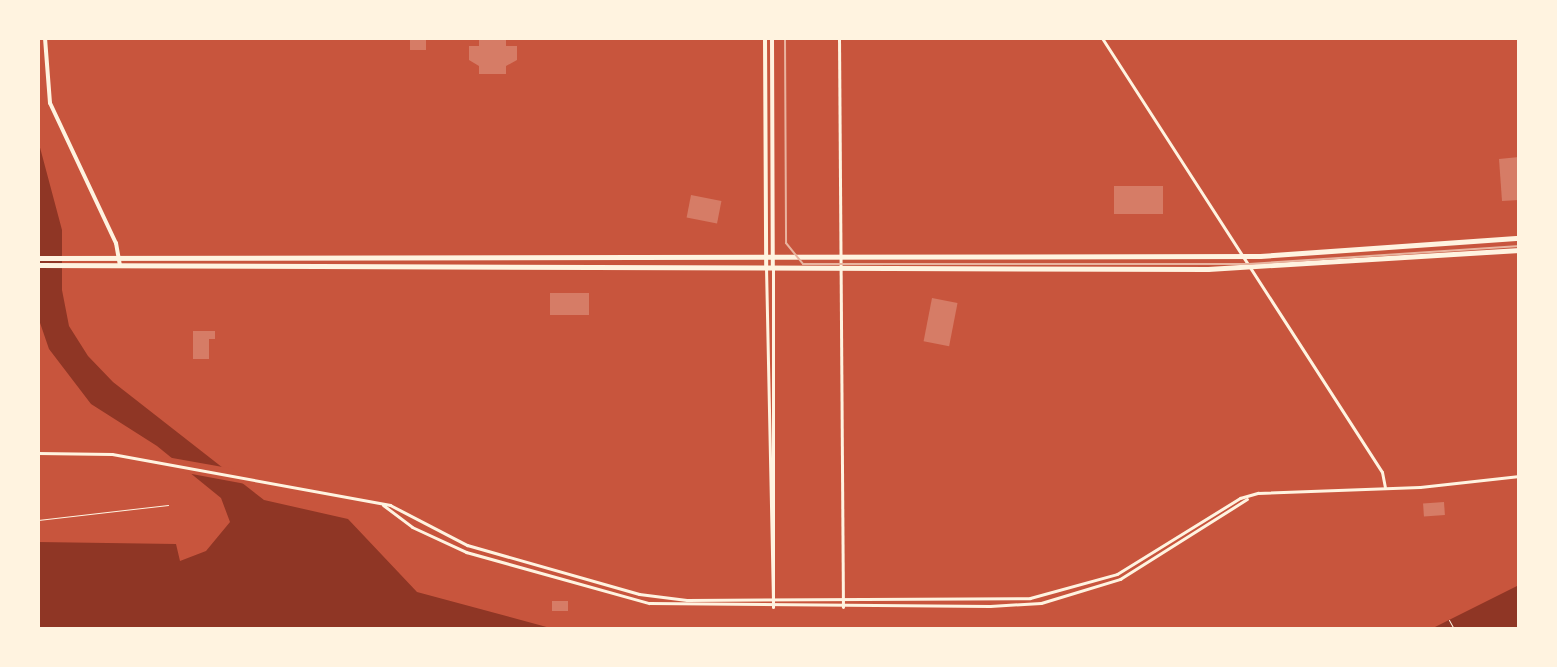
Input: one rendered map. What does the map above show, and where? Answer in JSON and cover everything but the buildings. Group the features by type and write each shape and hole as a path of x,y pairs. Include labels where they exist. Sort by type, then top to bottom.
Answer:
{"main road":[{"path":"38,265 78,262 1244,257 1519,238"},
{"path":"120,262 840,269 1252,269 1519,250"},
{"path":"38,258 78,262"}],"street":[{"path":"45,38 50,103 120,262"},
{"path":"765,38 769,258"},
{"path":"772,38 769,268 770,600 773,607"},
{"path":"839,38 843,607"},
{"path":"1102,38 1382,472 1385,488"},
{"path":"769,268 777,600 773,607"},
{"path":"38,453 81,450 149,459 272,480 383,505 467,545 639,594 770,600 1040,597 1117,574 1247,498 1270,491 1385,488 1519,476"},
{"path":"383,505 412,527 466,552 617,595 661,604 843,607 1041,603 1120,579 1210,525 1247,498"},
{"path":"1207,520 1210,525"}],"lane":[{"path":"38,520 168,505"}],"path":[{"path":"1449,620 1454,629"}],"shaded area":[{"path":"38,140 62,230 62,290 69,326 88,356 113,382 264,500 348,519 417,592 554,629 38,629 38,542 176,544 180,561 206,551 230,522 221,498 157,446 91,404 49,349 38,317"},
{"path":"1519,585 1519,629 1431,629"}],"pier":[{"path":"161,456 234,469 251,485 181,472"}],"tram line":[{"path":"785,38 786,243 803,264 1249,264 1519,246"}]}
